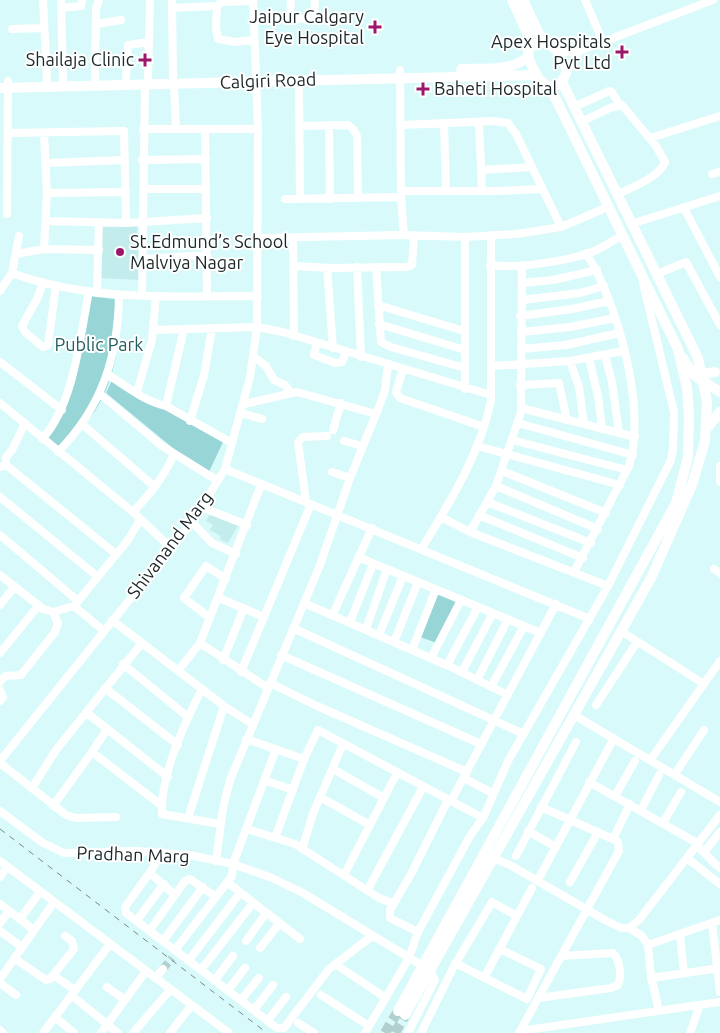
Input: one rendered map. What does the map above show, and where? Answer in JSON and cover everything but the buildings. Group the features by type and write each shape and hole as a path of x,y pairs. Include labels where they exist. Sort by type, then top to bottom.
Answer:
{"main road":[{"path":"512,0 530,38 529,53 537,74 543,85 550,87 558,86 567,71 551,45 539,34 523,0"},
{"name":"Calgiri Road","path":"4,85 256,78 507,68 520,64 539,42 551,45"},
{"name":"Calgiri Road","path":"256,78 299,80 400,73 537,74"},
{"name":"Calgiri Road","path":"4,85 47,80 126,78 146,81"},
{"path":"490,856 574,715 651,578 692,485 701,459 707,429 707,408 698,358 562,82"},
{"path":"402,1013 490,856 676,503 688,457 687,388 678,349 550,87"},
{"path":"678,349 700,376 720,392"},
{"path":"698,358 717,374"},
{"path":"687,388 700,376 717,374"},
{"path":"707,429 720,412"}],"street":[{"path":"43,0 47,80"},
{"path":"63,80 61,4 81,6 82,0"},
{"path":"95,79 96,10 100,0"},
{"path":"142,296 144,189 142,160 150,0"},
{"path":"176,129 172,4 253,0"},
{"name":"Shivanand Marg","path":"0,762 170,547 192,522 225,469 244,404 258,327 258,129 253,40 253,0"},
{"path":"290,19 291,0"},
{"path":"314,18 315,0"},
{"path":"585,0 603,42"},
{"path":"551,45 571,52 579,51 708,1"},
{"path":"220,3 216,28 218,38 236,42 253,40"},
{"path":"253,20 331,18"},
{"path":"97,24 121,20"},
{"path":"12,29 44,28"},
{"path":"126,78 128,45 148,42"},
{"path":"567,71 579,51"},
{"path":"400,73 402,124 401,194 404,235"},
{"path":"299,80 300,199"},
{"path":"4,85 8,133 4,174 8,214"},
{"path":"574,107 609,91 612,92 619,104 628,109 650,138 665,162 662,168 617,195"},
{"path":"582,122 619,104"},
{"path":"650,138 720,116"},
{"path":"479,122 482,191"},
{"path":"444,123 446,191"},
{"path":"402,124 508,123 516,134 560,226"},
{"path":"329,125 330,199"},
{"path":"300,126 348,125 353,129 357,136 358,198"},
{"path":"205,128 208,296"},
{"path":"143,129 258,129"},
{"path":"8,133 124,132 126,222"},
{"path":"44,133 47,194 44,249"},
{"path":"142,160 206,159"},
{"path":"45,163 125,160"},
{"path":"482,170 532,167"},
{"path":"144,189 206,189"},
{"path":"285,199 358,198 446,191 542,189"},
{"path":"47,194 126,192"},
{"path":"631,224 720,196"},
{"path":"258,238 404,235 465,237 538,232 560,226 608,207"},
{"path":"684,208 720,276"},
{"path":"46,222 144,222 207,218"},
{"path":"42,440 54,427 62,410 80,342 93,292 99,250 99,222"},
{"path":"422,548 441,517 477,446 484,427 491,395 491,235"},
{"path":"0,291 10,274 19,236"},
{"path":"294,266 328,268 412,265 414,236"},
{"path":"490,265 502,267 522,265 586,253 623,236"},
{"path":"293,237 294,336"},
{"path":"465,237 465,389"},
{"path":"16,254 44,249 99,250"},
{"path":"574,572 591,544 627,470 633,454 635,437 634,398 619,333 604,286 597,270 586,253"},
{"path":"144,259 207,255"},
{"path":"657,274 686,262 720,325"},
{"path":"470,532 496,486 518,423 521,408 520,316 522,265"},
{"path":"357,267 361,357"},
{"path":"376,267 378,324 381,342 465,368"},
{"path":"328,268 333,348"},
{"path":"522,282 553,280 597,270"},
{"path":"0,273 93,292 119,295 258,296"},
{"path":"321,995 367,1030 409,958 418,932 470,836 483,818 492,793 608,586 665,474 674,449 672,404 664,363 644,290 643,274"},
{"path":"43,282 38,297 22,326 25,332 43,347 48,345 50,336 56,285"},
{"path":"522,300 580,293 604,286"},
{"path":"58,452 82,424 100,394 119,325 119,295"},
{"path":"136,392 153,330 156,296"},
{"path":"520,316 565,310 609,301"},
{"path":"378,305 464,331"},
{"path":"521,332 570,327 615,318"},
{"path":"378,324 464,350"},
{"path":"153,330 258,327 294,336 465,389 491,395"},
{"path":"190,420 204,375 212,328"},
{"path":"166,406 184,329"},
{"path":"521,349 566,345 619,333"},
{"path":"317,343 314,355 335,363 342,362 346,352"},
{"path":"490,366 570,361 623,351"},
{"path":"606,355 619,433"},
{"path":"254,357 269,370 274,380 283,383 291,392"},
{"path":"589,358 598,396 602,429"},
{"path":"570,361 579,386 584,424"},
{"path":"0,362 62,410"},
{"path":"216,861 220,824 230,780 339,516 350,478 385,390 388,365"},
{"path":"403,370 396,392 400,398 484,427"},
{"path":"107,374 142,397 166,406 232,443"},
{"path":"520,385 559,383 567,420"},
{"path":"244,404 291,392 320,397 376,414"},
{"path":"100,394 174,454 218,481"},
{"path":"0,403 25,423 42,440 133,512 170,547"},
{"path":"241,672 292,554 309,503 298,442 303,437 330,433 340,403"},
{"path":"521,408 635,437"},
{"path":"241,413 262,419"},
{"path":"25,423 3,466 116,554"},
{"path":"518,423 633,454"},
{"path":"82,424 155,487"},
{"path":"512,440 627,470"},
{"path":"344,441 362,446"},
{"path":"477,446 620,485"},
{"path":"133,512 166,473 174,454"},
{"path":"720,466 720,482"},
{"path":"225,469 261,486 422,548 590,618"},
{"path":"502,471 606,512"},
{"path":"332,472 350,478"},
{"path":"178,671 200,643 261,486"},
{"path":"496,486 598,529"},
{"path":"0,497 98,577"},
{"path":"487,502 591,544"},
{"path":"202,507 247,525"},
{"path":"479,515 583,558"},
{"path":"441,517 470,532 608,586"},
{"path":"53,612 76,604 116,554 140,520"},
{"path":"192,522 212,543 236,554"},
{"path":"333,614 372,528"},
{"path":"0,535 104,631"},
{"path":"358,557 541,633"},
{"path":"350,622 373,564"},
{"path":"210,618 184,598 206,566 226,579"},
{"path":"366,629 387,570"},
{"path":"0,575 38,605 53,612 58,623 55,632 20,675 5,676 0,682"},
{"path":"379,635 403,576"},
{"path":"394,642 418,582"},
{"path":"0,605 14,586"},
{"path":"412,650 436,589"},
{"path":"219,598 264,617"},
{"path":"431,658 461,600"},
{"path":"304,602 447,665 508,695"},
{"path":"418,932 390,918 390,910 449,800 465,775 556,604"},
{"path":"0,653 38,605"},
{"path":"447,665 478,607"},
{"path":"223,660 244,608"},
{"path":"462,672 493,613"},
{"path":"112,620 224,706 252,724"},
{"path":"477,680 508,620"},
{"path":"492,686 524,626"},
{"path":"293,628 524,734"},
{"path":"622,631 704,684"},
{"path":"596,705 637,642"},
{"path":"32,788 56,750 87,713 123,664 142,643"},
{"path":"200,643 241,672 465,775 492,793"},
{"path":"281,655 481,744"},
{"path":"651,759 720,661"},
{"path":"123,664 188,717"},
{"path":"105,688 178,745"},
{"path":"202,689 188,717 168,776 161,805 162,814 220,824"},
{"path":"0,690 3,697 0,701"},
{"path":"188,818 224,706"},
{"path":"87,713 168,776"},
{"path":"574,715 651,759 720,802"},
{"path":"52,806 107,730"},
{"path":"275,838 304,759 318,730 483,818"},
{"path":"675,774 704,730"},
{"path":"538,880 614,738"},
{"path":"246,739 304,759"},
{"path":"516,856 576,742"},
{"path":"302,849 320,797 343,744"},
{"path":"175,953 232,876 233,864 276,749"},
{"path":"92,752 161,805"},
{"path":"615,796 635,761"},
{"path":"0,762 52,806 66,815 76,818 116,817"},
{"path":"333,769 384,798"},
{"path":"344,875 397,773"},
{"path":"641,810 659,775"},
{"path":"264,780 293,790"},
{"path":"589,782 641,810 697,845 705,851 711,862 720,868"},
{"path":"368,889 424,787"},
{"path":"663,823 681,792"},
{"path":"320,797 370,825"},
{"path":"613,839 630,804"},
{"path":"518,1032 619,850 618,842 613,839 541,807"},
{"name":"Pradhan Marg","path":"2,813 43,843 64,853 160,853 233,864 286,884 428,969"},
{"path":"629,928 640,920 697,845 717,826 720,815"},
{"path":"247,829 302,849 394,904"},
{"path":"528,832 556,847"},
{"path":"570,882 598,832"},
{"path":"705,851 720,832"},
{"path":"160,853 150,873 125,907 126,913 150,930 175,953 189,960 278,1028 284,1028 335,964 372,936"},
{"path":"490,856 538,880 621,928 629,928 642,936 648,944 651,978 659,1011"},
{"path":"687,858 720,884"},
{"path":"0,861 225,1032"},
{"path":"0,877 8,867"},
{"path":"150,873 175,895"},
{"path":"150,930 175,895 190,878 216,897"},
{"path":"227,882 279,924 300,938"},
{"path":"136,920 164,884"},
{"path":"163,941 203,887"},
{"path":"484,978 532,888"},
{"path":"20,919 40,892"},
{"path":"189,960 240,893"},
{"path":"0,978 54,902"},
{"path":"424,1032 433,1009 456,963 492,902 517,916"},
{"path":"0,904 34,930"},
{"path":"202,970 253,904"},
{"path":"0,924 10,912"},
{"path":"246,940 266,913"},
{"path":"648,944 680,935 720,920"},
{"path":"712,923 719,968 720,992"},
{"path":"260,948 279,924"},
{"path":"0,931 22,947"},
{"path":"680,935 684,973"},
{"path":"14,958 46,980 53,975 74,949 72,941 65,936"},
{"path":"42,1033 110,944"},
{"path":"456,963 527,1000 541,969 500,949"},
{"path":"538,998 612,988 618,985 620,980 617,956 613,953 561,956"},
{"path":"215,980 233,956"},
{"path":"335,964 386,998"},
{"path":"228,990 246,968"},
{"path":"651,978 719,968"},
{"path":"155,978 163,969"},
{"path":"408,1033 435,980 428,969"},
{"path":"101,1033 146,972"},
{"path":"53,975 118,1033"},
{"path":"241,1000 258,978"},
{"path":"0,983 16,995"},
{"path":"254,1010 273,985"},
{"path":"107,987 125,1000"},
{"path":"133,1033 170,990"},
{"path":"268,1020 286,996"},
{"path":"518,1032 720,1002"},
{"path":"423,1004 433,1009"},
{"path":"690,1033 700,1005"},
{"path":"170,1033 192,1006"},
{"path":"55,1016 74,1033"},
{"path":"298,1022 314,1033"},
{"path":"518,1032 520,1022"},
{"path":"0,1030 3,1033"}],"shaded area":[{"name":"St.Edmund’s School Malviya Nagar","path":"137,225 140,280 100,278 100,226"},
{"path":"211,512 239,524 228,543 220,539 221,536 210,530 213,525 206,521"}],"green space":[{"name":"Public Park","path":"88,296 122,300 116,357 108,385 95,411 62,454 43,438 64,410"},
{"path":"114,376 224,440 207,476 106,393"},
{"path":"436,590 460,600 437,643 417,636"}],"tunnel":[{"path":"163,969 172,958"},
{"path":"385,1033 398,1011"},
{"path":"395,1033 405,1015"}],"railway":[{"path":"0,829 267,1033"}],"place":[{"name":"Jaipur Calgary Eye Hospital","path":"375,27"},
{"name":"Apex Hospitals Pvt Ltd","path":"622,52"},
{"name":"Shailaja Clinic","path":"145,60"},
{"name":"Baheti Hospital","path":"423,89"},
{"name":"St.Edmund’s School Malviya Nagar","path":"120,252"}]}
